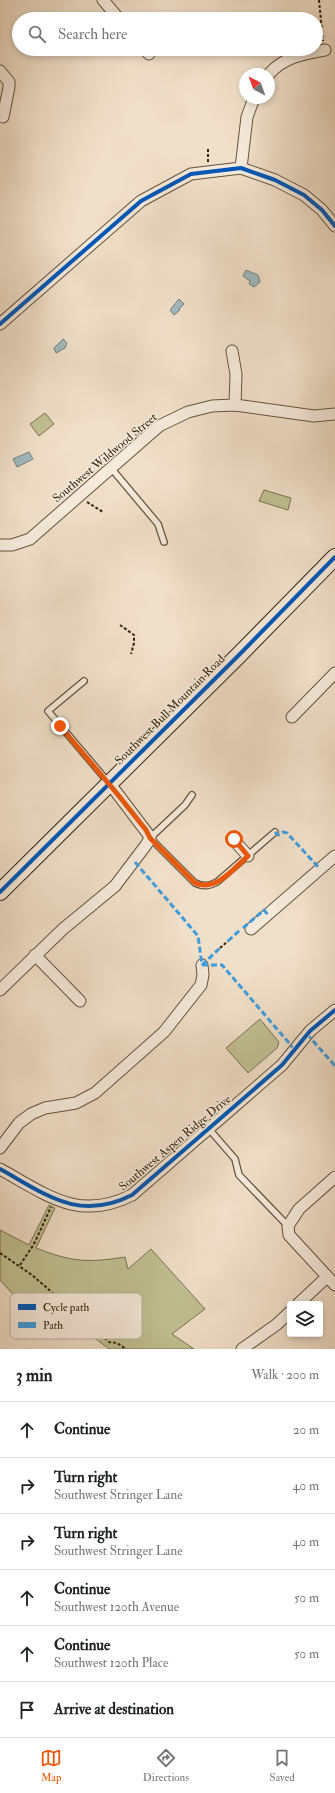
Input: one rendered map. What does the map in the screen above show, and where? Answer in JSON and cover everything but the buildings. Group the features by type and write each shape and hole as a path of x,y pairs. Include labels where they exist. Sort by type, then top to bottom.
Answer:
{"main road":[{"name":"Southwest Bull Mountain Road","path":"0,892 238,656 335,557"}],"street":[{"path":"103,0 113,12"},
{"path":"274,68 276,65 293,56"},
{"path":"0,71 8,82 9,87 3,117"},
{"path":"241,168 247,117 252,104"},
{"path":"0,324 141,201 191,174 241,168 275,180 304,195 322,210 335,226"},
{"path":"232,351 236,374 235,405"},
{"name":"Southwest Wildwood Street","path":"0,545 12,545 30,539 162,425 188,412 206,408 235,405 314,416 335,414"},
{"path":"292,717 335,673"},
{"path":"0,990 34,955 115,886 135,862 150,838 146,830 110,784"},
{"path":"234,839 248,856"},
{"path":"251,929 335,856"},
{"path":"34,955 80,1001"},
{"path":"0,1148 19,1123 31,1114 45,1108 76,1103 95,1093 164,1032 201,985 203,975 202,965"},
{"name":"Southwest Aspen Ridge Drive","path":"0,1169 68,1204 88,1207 108,1205 132,1195 282,1066 310,1031 335,1010"},
{"path":"335,1177 299,1209 288,1226 289,1235 335,1285"},
{"path":"301,1301 327,1277"},
{"path":"242,1349 276,1325 287,1315"}],"lane":[{"path":"111,468 158,524 164,542"},
{"path":"84,681 48,711 110,784"},
{"path":"192,795 185,805 150,838 195,883 203,886 210,886 217,882 275,832"},
{"path":"209,1129 235,1159 239,1175 288,1226"}],"path":[{"path":"319,0 320,12"},
{"path":"323,40 324,50"},
{"path":"208,148 208,162"},
{"path":"84,500 103,512"},
{"path":"120,625 134,635 134,643 131,654"},
{"path":"220,948 228,941"},
{"path":"20,1265 34,1244 52,1206"},
{"path":"0,1253 20,1265 53,1293"},
{"path":"106,1339 109,1342 117,1343 126,1349"}],"green space":[{"path":"45,413 54,424 39,436 30,424"},
{"path":"264,490 291,498 288,510 259,501"},
{"path":"260,1019 279,1042 277,1048 248,1073 226,1048"},
{"path":"49,1205 55,1208 36,1248 70,1259 100,1260 125,1257 128,1269 151,1249 205,1309 172,1334 194,1349 109,1349 96,1339 142,1339 142,1293 12,1293 0,1280 0,1230 29,1245"}],"water":[{"path":"246,270 258,275 260,282 254,287 249,284 250,281 243,276"},
{"path":"179,299 184,304 174,315 170,310"},
{"path":"63,339 67,343 65,348 56,353 54,348"},
{"path":"29,452 33,459 17,467 13,459"}],"marked path":[{"path":"275,832 278,835 283,832 287,833 320,869"},
{"path":"135,862 198,936 202,965"},
{"path":"243,928 264,910 268,915"},
{"path":"228,941 240,930"},
{"path":"202,965 220,948"},
{"path":"202,965 222,965 295,1050"},
{"path":"307,1034 335,1066"}],"cycle path":[{"path":"0,324 141,201 191,174 241,168 275,180 304,195 322,210 335,226"},
{"path":"0,892 238,656 335,557"},
{"path":"0,1169 48,1196 64,1202 79,1205 96,1206 113,1203 132,1195 282,1065 310,1031 335,1010"}],"route":[{"path":"60,726 110,784 146,830 150,838 195,883 203,886 210,886 248,856 234,839"}]}
